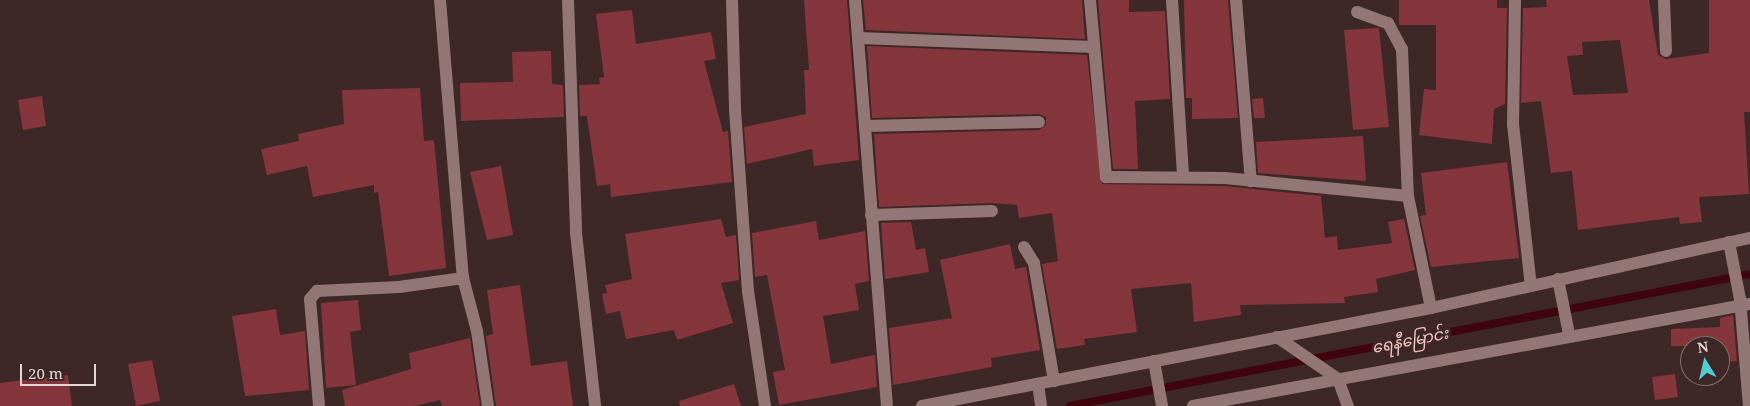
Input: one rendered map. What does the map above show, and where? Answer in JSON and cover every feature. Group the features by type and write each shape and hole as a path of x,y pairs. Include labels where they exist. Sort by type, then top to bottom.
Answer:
{"street":[{"path":"440,0 463,278 477,331 488,406"},
{"path":"558,0 570,34"},
{"path":"568,0 576,233 595,406"},
{"path":"732,0 735,110 748,291 765,406"},
{"path":"855,0 887,406"},
{"path":"1090,0 1106,176 1183,176 1408,196"},
{"path":"1172,0 1183,176"},
{"path":"1236,0 1251,182"},
{"path":"1516,0 1513,124 1531,286"},
{"path":"1664,0 1666,50"},
{"path":"1357,12 1388,23 1402,50 1408,196 1431,308"},
{"path":"858,38 1094,47"},
{"path":"865,126 1039,122"},
{"path":"871,215 992,211"},
{"path":"922,406 1038,386 1054,381 1155,365 1531,286 1559,282 1730,245 1750,238"},
{"path":"1730,245 1743,303 1749,406"},
{"path":"1024,247 1036,270 1054,381"},
{"path":"319,406 310,299 317,291 399,287 463,278"},
{"path":"1559,282 1568,330"},
{"path":"1193,406 1568,330 1743,303"},
{"path":"1280,339 1334,376 1348,406"},
{"path":"1155,365 1161,405"},
{"path":"1038,386 1041,406"}],"building":[{"path":"804,0 847,0 859,160 814,166 812,149 747,164 744,127 806,114 804,70 809,70"},
{"path":"863,0 1082,0 1085,39 866,30"},
{"path":"1098,0 1129,0 1129,12 1165,11 1170,99 1135,101 1138,169 1113,169"},
{"path":"1184,0 1228,0 1238,118 1192,119 1192,98 1186,98"},
{"path":"1399,0 1497,0 1497,8 1507,8 1505,104 1494,109 1492,144 1419,135 1424,89 1436,90 1436,25 1399,25"},
{"path":"1546,0 1649,0 1658,55 1666,59 1709,53 1709,0 1750,0 1750,112 1744,112 1749,194 1699,197 1702,222 1680,224 1679,217 1578,230 1572,171 1551,173 1541,101 1521,103 1523,8 1547,7","holes":["1620,40 1628,93 1573,95 1567,56 1583,55 1582,42"]},
{"path":"632,10 636,44 711,32 716,59 704,61 723,132 728,131 732,182 611,197 610,184 597,186 587,116 580,116 579,85 600,84 599,78 604,77 596,14"},
{"path":"1379,28 1389,127 1353,130 1344,30"},
{"path":"867,46 1087,55 1102,184 1225,186 1321,196 1325,238 1337,236 1338,250 1392,243 1388,222 1404,219 1415,270 1376,279 1378,292 1344,297 1345,303 1240,305 1241,315 1194,322 1191,283 1131,289 1137,332 1084,339 1085,345 1057,349 1042,264 1058,261 1052,213 1019,218 1017,205 992,203 879,207 874,134 1039,130 1046,125 1046,117 1039,114 872,118"},
{"path":"551,51 552,84 563,85 564,117 461,121 460,83 513,82 512,52"},
{"path":"420,88 424,141 434,140 446,268 389,276 378,192 374,193 374,185 313,197 307,166 267,175 261,149 299,141 298,134 344,124 342,90"},
{"path":"42,96 46,126 23,130 18,100"},
{"path":"1263,98 1265,118 1254,118 1252,99"},
{"path":"1363,136 1366,181 1258,173 1256,142"},
{"path":"1507,162 1519,258 1431,267 1420,216 1426,215 1421,173"},
{"path":"501,166 513,235 487,240 470,172"},
{"path":"721,219 726,237 736,235 739,280 721,283 733,323 677,340 674,330 626,339 620,311 606,314 602,294 607,293 605,285 632,279 625,234"},
{"path":"816,221 819,240 865,231 869,281 855,284 859,310 823,316 831,364 875,355 877,387 779,405 773,372 785,370 767,275 755,277 752,233"},
{"path":"911,222 916,250 925,248 929,272 885,279 881,223"},
{"path":"1010,244 1015,269 1026,267 1040,350 991,358 992,367 893,385 889,328 952,318 940,260"},
{"path":"520,285 531,366 567,361 573,406 496,406 486,336 493,334 487,290"},
{"path":"358,300 361,330 350,332 356,385 326,388 321,303"},
{"path":"276,309 280,335 305,331 309,390 245,396 232,316"},
{"path":"1733,315 1737,361 1730,361 1730,336 1680,336 1680,346 1671,346 1671,329 1720,327 1720,318"},
{"path":"470,338 480,406 442,406 440,400 415,406 345,406 342,390 411,369 409,353"},
{"path":"152,360 160,401 136,406 128,364"},
{"path":"1675,374 1678,397 1655,400 1652,377"},
{"path":"68,375 72,406 0,406 0,383"},
{"path":"734,384 741,406 680,406 679,401"}],"waterway":[{"name":"ရေနီမြောင်း","path":"1070,406 1750,274"}]}
